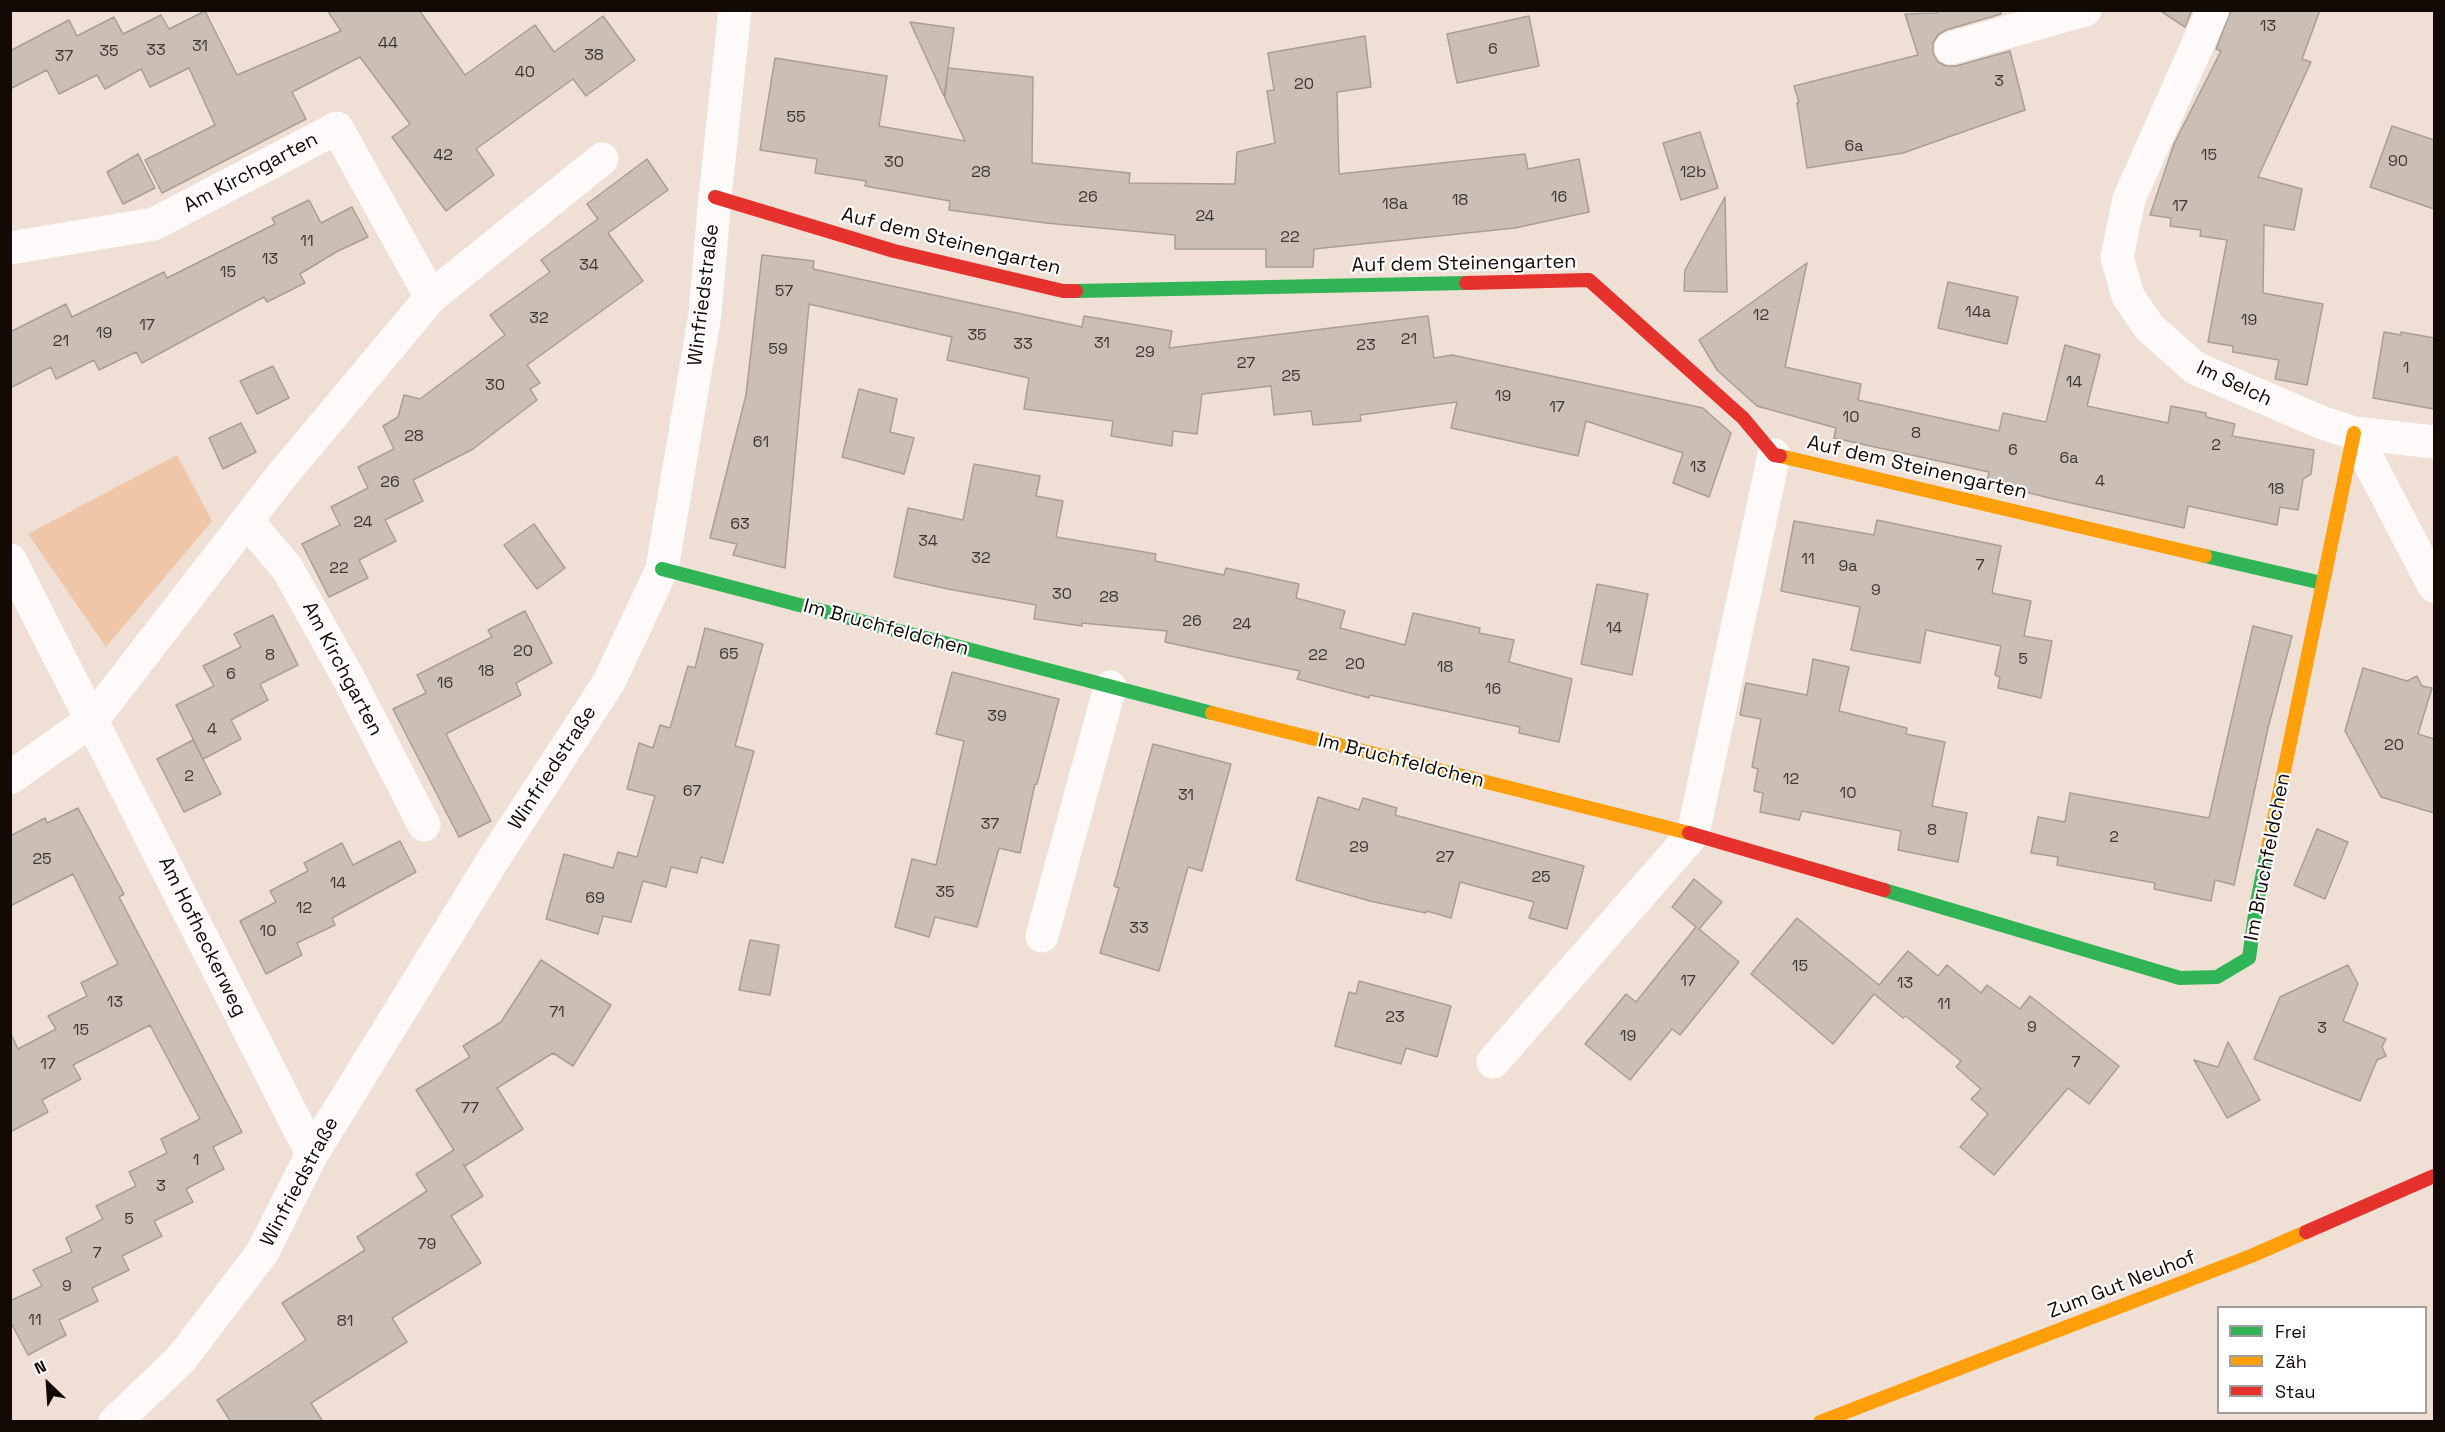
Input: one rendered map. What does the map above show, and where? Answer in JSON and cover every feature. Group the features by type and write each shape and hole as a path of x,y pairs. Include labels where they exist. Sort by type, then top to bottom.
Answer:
{"street":[{"name":"Winfriedstraße","path":"115,1422 181,1359 262,1253 312,1154 493,860 609,682 662,569 705,314 735,10"},
{"path":"1951,48 2085,10"},
{"name":"Im Selch","path":"2214,10 2129,199 2117,257 2128,296 2149,327 2194,368 2323,423 2354,433 2434,442"},
{"name":"Am Kirchgarten","path":"10,248 154,224 337,128 430,297"},
{"path":"10,778 93,719 248,522 279,479 430,297 602,159"},
{"name":"Auf dem Steinengarten","path":"715,197 894,251 1063,291 1589,280 1743,418 1774,455 2322,583"},
{"path":"2354,433 2434,586"},
{"name":"Im Bruchfeldchen","path":"662,569 1110,687 1693,834 2180,978 2217,977 2249,958 2259,896 2354,433"},
{"path":"1493,1062 1693,834 1774,455"},
{"name":"Am Kirchgarten","path":"248,522 287,568 350,679 424,825"},
{"name":"Am Hofheckerweg","path":"10,560 93,719 312,1154"},
{"path":"1042,936 1110,687"},
{"name":"Zum Gut Neuhof","path":"1820,1422 2251,1256 2434,1176"}],"shaded area":[{"path":"177,455 212,521 106,647 28,534"}],"building":[{"path":"327,10 419,10 465,75 535,25 554,52 603,16 635,60 586,96 573,79 476,149 494,175 446,211 392,137 410,124 360,57 292,92 306,119 162,193 145,160 215,125 189,68 150,87 141,69 105,89 97,75 59,94 47,70 10,89 10,51 69,20 77,36 114,17 123,34 161,15 169,29 205,11 237,75 341,31"},
{"path":"1936,10 2000,10 2001,14 1946,30 1938,35 1933,43 1933,53 1938,62 1946,66 1956,66 2010,51 2025,110 1903,153 1807,168 1797,103 1799,102 1794,86 1918,55 1905,14 1937,13"},
{"path":"2159,10 2192,10 2185,27"},
{"path":"2231,10 2320,10 2302,59 2311,62 2258,177 2302,189 2294,230 2264,225 2263,293 2323,304 2307,385 2275,379 2279,360 2233,352 2233,346 2208,342 2227,240 2200,236 2201,230 2170,226 2171,218 2150,215 2174,144 2221,51 2216,49"},
{"path":"1529,16 1539,66 1457,83 1447,34"},
{"path":"910,22 954,28 944,96"},
{"path":"1365,36 1371,87 1337,92 1339,174 1525,154 1528,169 1579,159 1589,212 1515,228 1314,249 1313,267 1266,267 1266,249 1175,249 1175,235 1046,223 949,210 950,201 865,186 866,181 815,173 817,159 760,150 775,58 887,76 879,126 965,141 945,98 948,68 1033,77 1032,163 1130,173 1129,183 1235,184 1237,152 1275,143 1267,91 1274,90 1268,53"},
{"path":"2392,126 2434,140 2434,209 2370,187"},
{"path":"1700,132 1718,188 1681,200 1663,143"},
{"path":"138,154 155,188 123,204 107,172"},
{"path":"647,159 668,190 608,233 643,281 527,365 540,383 530,389 537,400 473,449 413,480 423,501 385,520 396,541 359,560 368,578 329,597 302,544 340,525 331,507 368,488 358,467 394,449 383,426 398,417 404,395 420,399 505,335 490,315 550,272 541,260 598,219 587,204"},
{"path":"1725,197 1727,292 1684,291 1685,270"},
{"path":"309,200 321,223 352,207 368,237 336,252 300,274 305,283 267,302 264,297 142,363 136,352 99,370 94,360 56,379 51,367 10,388 10,332 66,304 72,317 164,272 167,278 275,224 272,218"},
{"path":"762,255 814,261 813,269 1082,327 1084,316 1172,331 1169,348 1428,316 1434,358 1452,355 1703,408 1731,433 1709,497 1673,483 1683,453 1586,421 1578,456 1451,428 1457,402 1360,415 1361,421 1313,425 1311,411 1274,415 1271,386 1202,394 1197,434 1173,431 1172,446 1111,436 1113,421 1024,409 1029,378 947,360 952,337 809,304 785,568 733,555 737,544 710,538 746,395"},
{"path":"1807,263 1785,367 1861,384 1858,400 1999,431 2003,413 2046,422 2065,345 2100,355 2087,406 2168,423 2171,406 2206,413 2206,417 2235,424 2232,436 2314,450 2311,474 2303,479 2298,510 2280,507 2277,525 2188,506 2184,528 1987,482 1989,472 1834,438 1836,428 1757,406 1717,370 1699,340"},
{"path":"1948,282 2018,297 2007,344 1938,328"},
{"path":"2384,332 2401,335 2401,332 2434,338 2434,409 2373,398"},
{"path":"273,366 289,398 257,414 240,381"},
{"path":"859,389 897,399 890,432 914,438 904,474 842,457"},
{"path":"241,423 256,452 223,469 209,438"},
{"path":"974,464 1040,476 1036,496 1063,501 1056,537 1156,554 1155,561 1224,575 1226,568 1299,584 1296,598 1345,611 1340,628 1405,645 1413,613 1480,628 1479,633 1514,640 1509,662 1572,679 1559,742 1519,733 1520,727 1370,695 1369,698 1297,679 1300,671 1165,642 1167,631 1082,623 1082,626 1034,619 1036,605 894,577 908,508 963,520"},
{"path":"1877,520 2001,546 1992,593 2031,601 2024,636 2052,641 2041,698 1998,688 2000,677 1995,675 2001,646 1926,630 1920,663 1851,650 1860,607 1781,591 1794,521 1874,535"},
{"path":"534,524 565,568 537,589 504,545"},
{"path":"1597,584 1648,594 1632,675 1581,664"},
{"path":"525,611 552,663 516,683 521,695 446,734 491,821 459,837 393,709 426,693 417,675 492,637 488,630"},
{"path":"273,615 298,665 260,684 268,700 231,720 241,739 203,759 176,705 214,686 203,666 241,647 234,634"},
{"path":"2253,626 2292,636 2268,728 2234,885 2215,880 2211,901 2154,889 2155,883 2057,865 2058,857 2031,853 2038,817 2065,822 2070,793 2209,818"},
{"path":"705,628 763,644 735,746 754,751 723,863 701,857 697,873 671,867 666,887 643,881 631,922 603,916 598,934 546,919 564,854 613,868 618,852 637,857 655,796 627,789 639,743 653,748 660,725 670,728 688,666 695,668"},
{"path":"1813,659 1849,667 1839,711 1907,728 1906,734 1945,742 1932,806 1967,813 1958,862 1898,850 1901,831 1802,811 1799,820 1760,812 1763,793 1754,791 1758,769 1752,767 1761,719 1740,715 1746,683 1807,695"},
{"path":"2363,668 2407,681 2417,676 2422,686 2432,688 2418,734 2434,739 2434,813 2381,797 2345,731"},
{"path":"952,672 1059,699 1037,784 1035,784 1020,853 999,848 977,927 935,917 929,937 895,927 912,859 936,865 964,741 936,734"},
{"path":"193,740 221,794 184,812 157,759"},
{"path":"1153,744 1231,764 1202,871 1188,867 1159,971 1100,953 1119,888 1114,886"},
{"path":"1318,797 1359,810 1363,798 1397,808 1395,815 1584,866 1567,929 1529,918 1534,902 1460,882 1451,918 1427,911 1426,913 1370,901 1296,880"},
{"path":"78,808 124,894 119,897 242,1132 213,1147 224,1169 186,1189 193,1202 154,1221 162,1236 122,1256 129,1270 92,1288 98,1301 59,1320 66,1335 28,1355 10,1321 10,1301 42,1286 33,1270 72,1252 66,1238 103,1219 96,1206 136,1186 129,1172 167,1153 161,1139 200,1119 150,1025 73,1065 81,1079 42,1100 48,1112 10,1132 10,1032 18,1049 56,1029 48,1016 87,996 81,983 118,964 73,874 10,906 10,836 45,818 47,823"},
{"path":"2317,829 2348,842 2325,899 2294,885"},
{"path":"400,841 416,872 332,918 335,925 297,943 302,955 266,974 240,921 276,902 270,891 308,871 304,863 342,843 353,865"},
{"path":"1694,879 1722,902 1699,929 1739,962 1680,1035 1672,1029 1630,1080 1585,1044 1626,994 1636,1002 1696,927 1672,907"},
{"path":"1797,918 1879,985 1908,951 1938,976 1947,965 1981,993 1987,985 2020,1009 2030,996 2119,1066 2089,1104 2068,1088 1994,1175 1960,1147 1988,1114 1971,1099 1981,1089 1956,1067 1961,1061 1906,1016 1903,1018 1874,994 1833,1044 1751,974"},
{"path":"750,940 779,945 770,995 739,990"},
{"path":"541,960 611,1005 573,1066 553,1053 497,1088 523,1129 465,1166 463,1164 483,1196 451,1216 481,1263 392,1318 407,1342 311,1403 323,1422 231,1422 217,1400 306,1340 282,1303 365,1250 357,1237 427,1191 416,1174 454,1150 416,1090 470,1057 463,1046 501,1022"},
{"path":"2348,965 2358,984 2343,1021 2386,1039 2382,1047 2386,1056 2377,1060 2360,1101 2254,1059 2280,997"},
{"path":"1359,981 1451,1006 1437,1057 1406,1048 1401,1064 1335,1046 1349,992 1356,994"},
{"path":"2228,1042 2260,1100 2227,1118 2194,1060 2218,1067"}],"traffic: fast":[{"path":"1076,291 1466,283"},
{"path":"2205,556 2322,583"},
{"path":"662,569 1212,713"},
{"path":"1884,890 2180,978 2217,977 2249,958 2268,848"}],"traffic: slow":[{"path":"2268,848 2354,433"},
{"path":"1780,456 2205,556"},
{"path":"1212,713 1689,833"},
{"path":"1820,1422 2251,1256 2306,1232"}],"traffic: jam":[{"path":"715,197 894,251 1063,291 1076,291"},
{"path":"1466,283 1589,280 1743,418 1774,455 1780,456"},
{"path":"1689,833 1884,890"},
{"path":"2306,1232 2434,1176"}]}
